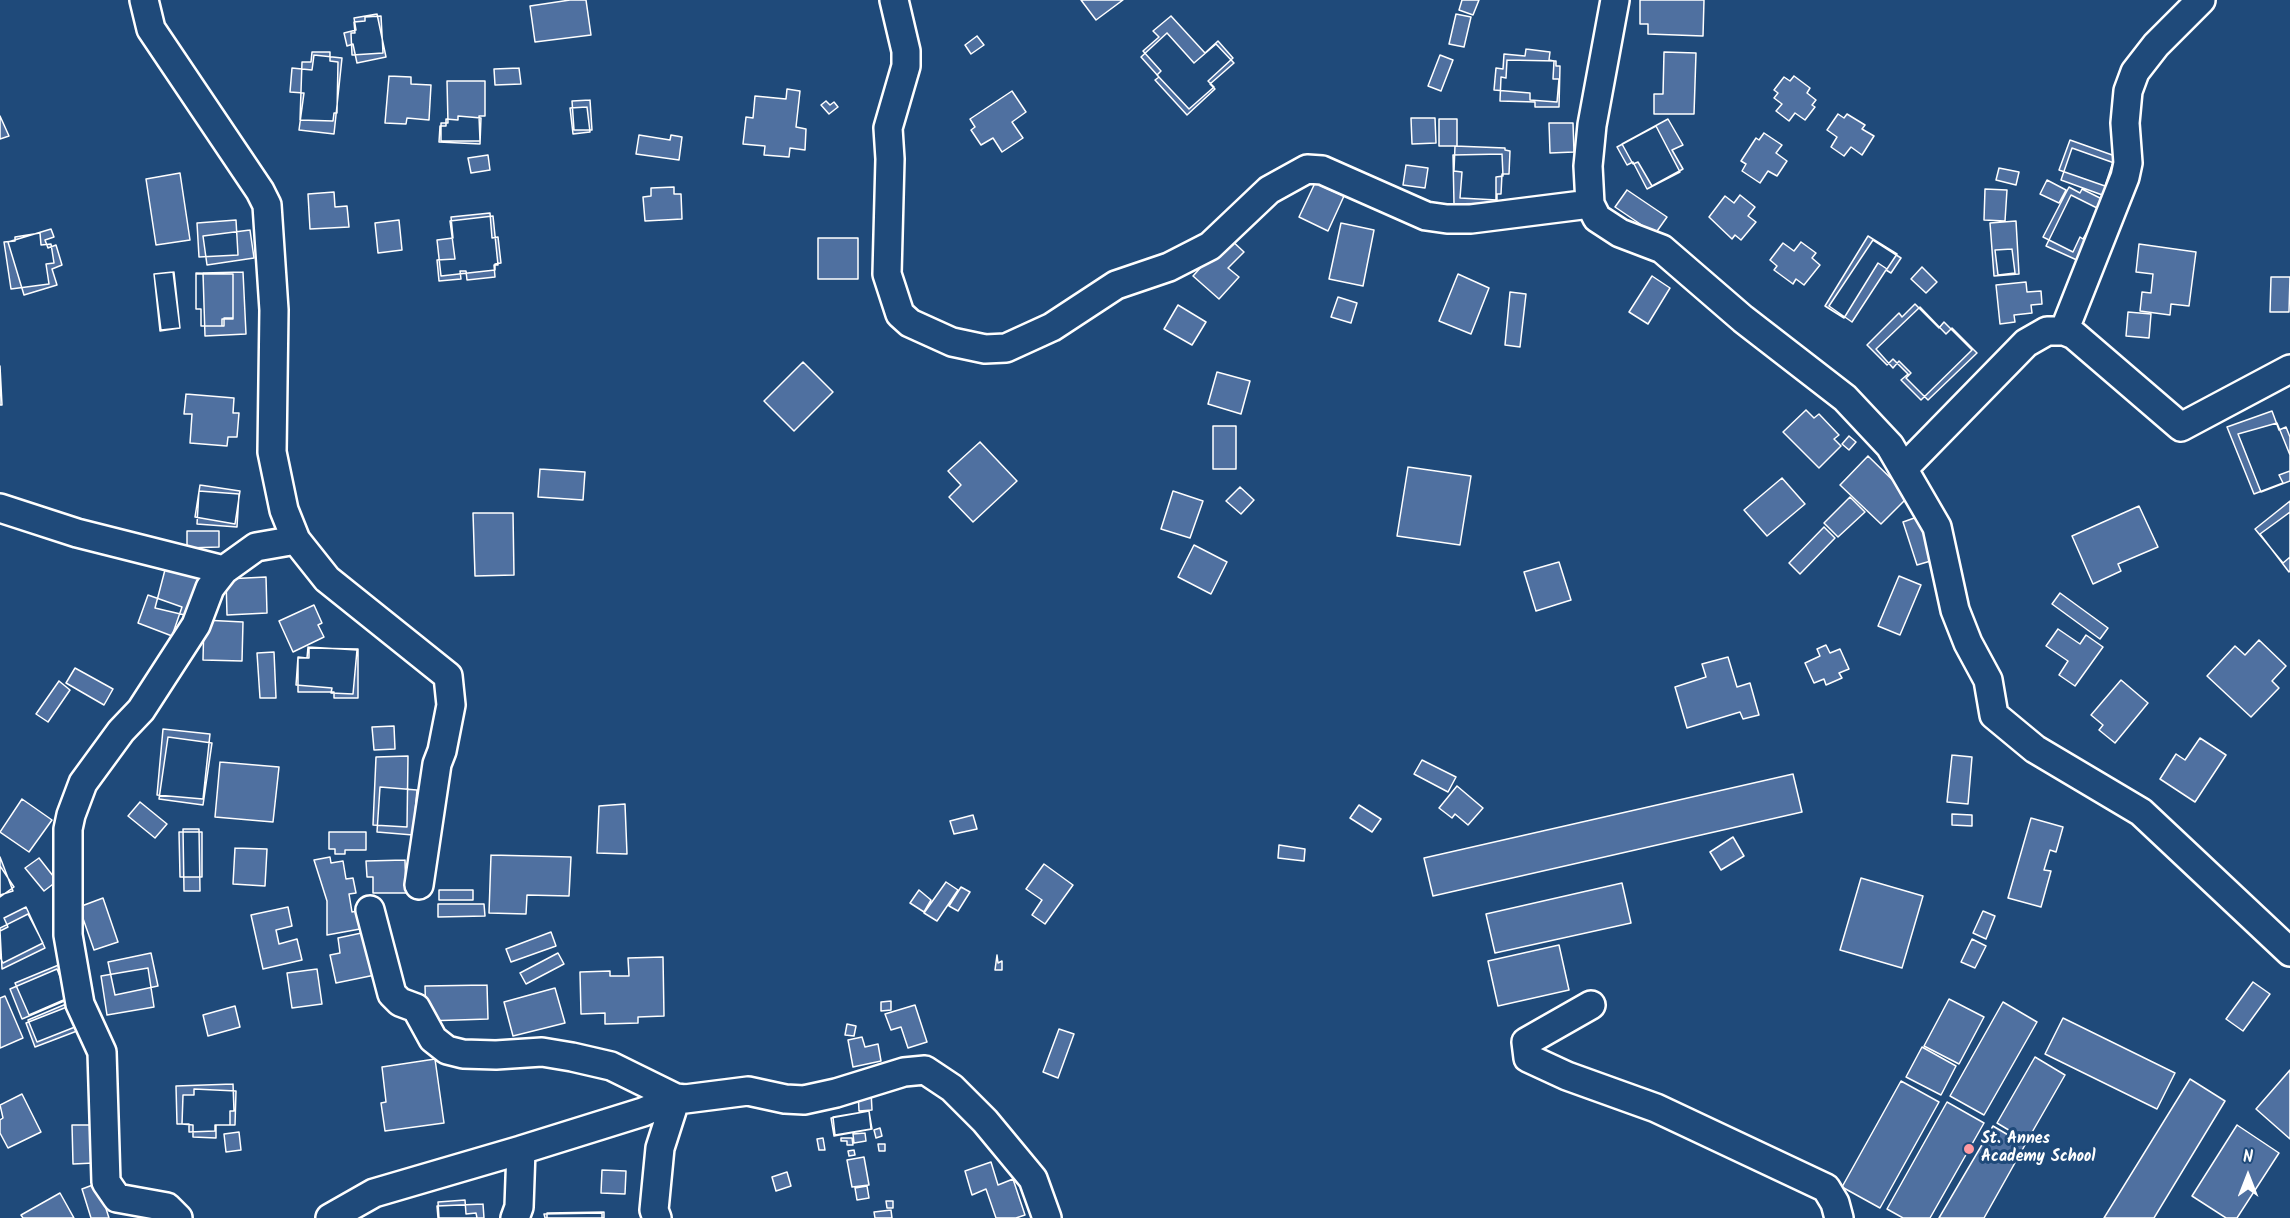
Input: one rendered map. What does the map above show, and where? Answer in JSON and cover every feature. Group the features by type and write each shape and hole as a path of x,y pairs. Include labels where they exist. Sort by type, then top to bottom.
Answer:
{"street":[{"path":"144,0 150,29 261,191 267,205 274,310 272,452 284,510 296,540 327,579 448,676 451,705 437,764 419,885"},
{"path":"894,0 906,51 906,66 888,128 890,159 887,274 900,314 910,323 952,342 985,349 1006,348 1052,327 1116,285 1169,267 1210,246 1269,190 1307,169 1322,170 1426,216 1447,219 1590,204"},
{"path":"1615,0 1592,125 1588,166 1590,204 1597,218 1620,233 1662,249 1743,319 1845,398 1890,446 1937,527 1955,610 1968,643 1988,680 1994,715 2035,749 2141,812 2290,952"},
{"path":"2064,331 2126,177 2127,102 2135,72 2156,45 2201,0"},
{"path":"1904,468 2026,343 2047,332 2064,331 2092,348 2181,427 2290,369"},
{"path":"0,508 77,533 224,570"},
{"path":"178,1218 167,1207 117,1198 106,1182 102,1052 80,1004 68,935 68,829 75,800 83,783 121,731 141,710 196,625 210,588 224,570 256,548 296,540"},
{"path":"370,910 392,994 400,1002 416,1008 433,1039 447,1050 474,1054 542,1052 572,1057 611,1066 676,1098"},
{"path":"1591,1005 1526,1042 1528,1058 1567,1076 1656,1108 1826,1188 1835,1203 1839,1218"},
{"path":"330,1218 374,1193 643,1112 676,1098 748,1091 785,1099 804,1100 836,1093 904,1072 925,1070 951,1088 985,1120 1033,1179 1047,1218"},
{"path":"657,1218 654,1210 660,1148 676,1098"},
{"path":"515,1218 519,1207 521,1150"}],"building":[{"path":"586,0 591,35 535,42 530,6"},
{"path":"1081,0 1123,0 1096,20"},
{"path":"1462,0 1479,0 1473,15 1459,10"},
{"path":"1640,0 1704,0 1703,36 1648,34 1648,24 1640,24"},
{"path":"377,14 386,57 357,63 353,44 347,46 344,33 356,30 354,18"},
{"path":"1456,14 1471,17 1464,47 1449,44"},
{"path":"381,16 383,53 352,55 351,33 355,33 354,22 365,21 365,17"},
{"path":"1171,16 1205,53 1218,41 1233,58 1208,81 1214,87 1189,109 1157,75 1161,71 1143,51 1159,37 1153,31"},
{"path":"1167,33 1194,63 1216,44 1234,63 1210,84 1215,89 1187,115 1155,80 1159,77 1141,57"},
{"path":"977,36 984,45 971,54 965,45"},
{"path":"1526,49 1550,52 1549,60 1554,61 1553,79 1559,79 1557,102 1530,100 1530,93 1494,90 1496,68 1503,69 1504,54 1525,56"},
{"path":"312,52 330,52 330,61 338,62 337,113 334,113 333,121 300,120 302,62 311,62"},
{"path":"1664,52 1696,53 1694,114 1654,114 1654,94 1663,94"},
{"path":"314,55 342,58 334,134 299,130 304,93 290,92 292,68 312,70"},
{"path":"1440,55 1453,60 1441,91 1428,86"},
{"path":"1507,60 1556,61 1556,66 1560,66 1559,107 1535,107 1535,102 1500,101 1501,77 1506,78"},
{"path":"519,68 521,84 495,85 494,69"},
{"path":"389,76 411,77 411,84 431,85 429,120 407,118 406,124 385,123"},
{"path":"1794,76 1810,88 1807,93 1816,100 1812,105 1815,107 1805,120 1795,113 1789,121 1776,111 1782,104 1774,98 1778,93 1774,90 1784,77 1790,81"},
{"path":"447,81 485,81 485,116 479,116 480,141 441,141 441,123 448,123"},
{"path":"787,89 800,91 796,127 806,129 805,150 790,148 789,157 764,155 765,146 743,144 746,117 753,118 755,96 786,99"},
{"path":"1012,91 1026,112 1012,122 1023,138 1002,152 993,138 981,145 971,130 975,127 970,119"},
{"path":"590,100 592,130 574,130 572,101"},
{"path":"826,101 830,105 834,102 838,107 829,114 821,105"},
{"path":"587,107 590,132 573,134 570,108"},
{"path":"1838,114 1844,118 1847,114 1865,125 1862,129 1874,136 1862,155 1851,147 1844,156 1831,147 1837,137 1827,130"},
{"path":"0,116 9,136 0,139"},
{"path":"458,116 481,118 480,144 439,142 440,126 446,126 446,119 458,120"},
{"path":"1411,118 1435,118 1436,143 1412,144"},
{"path":"1439,119 1457,119 1457,146 1439,146"},
{"path":"1668,119 1683,145 1672,150 1683,169 1652,186 1638,162 1633,164 1622,144"},
{"path":"1549,123 1573,123 1574,152 1550,153"},
{"path":"1656,126 1680,172 1647,189 1633,162 1627,165 1617,147"},
{"path":"1764,133 1782,145 1776,153 1787,161 1777,176 1768,171 1760,183 1742,171 1746,164 1741,161 1756,138 1759,140"},
{"path":"639,135 670,140 671,135 682,137 679,160 636,154"},
{"path":"2070,140 2115,156 2105,186 2059,170"},
{"path":"1455,146 1505,148 1510,151 1509,174 1502,174 1501,194 1497,194 1497,200 1460,198 1462,172 1454,171"},
{"path":"2072,148 2117,164 2105,196 2061,180"},
{"path":"1502,154 1503,176 1496,177 1496,203 1454,204 1453,155"},
{"path":"488,155 490,170 471,173 468,158"},
{"path":"1406,165 1428,168 1425,188 1403,185"},
{"path":"1999,168 2019,172 2016,185 1996,180"},
{"path":"180,173 190,240 156,245 146,179"},
{"path":"2047,180 2066,190 2059,203 2040,194"},
{"path":"1315,183 1344,196 1328,231 1299,217"},
{"path":"674,187 674,194 681,194 682,219 645,221 643,197 651,196 651,188"},
{"path":"2069,187 2080,193 2082,189 2104,200 2083,239 2080,237 2073,252 2043,237"},
{"path":"1985,189 2007,190 2005,221 1984,220"},
{"path":"1627,190 1667,217 1655,234 1615,207"},
{"path":"334,192 335,207 347,206 349,227 310,229 308,194"},
{"path":"1740,195 1755,207 1748,216 1756,222 1741,240 1735,235 1732,239 1709,217 1725,196 1734,203"},
{"path":"2071,195 2103,211 2079,261 2046,246"},
{"path":"490,213 492,238 498,237 501,263 495,264 495,270 441,276 437,240 453,238 451,217"},
{"path":"493,216 498,265 494,265 495,277 467,280 466,271 460,271 461,279 439,281 437,260 455,259 450,221"},
{"path":"236,220 238,255 199,257 197,223"},
{"path":"399,220 402,250 378,253 375,223"},
{"path":"2016,221 2019,274 1994,276 1990,223"},
{"path":"1341,223 1374,230 1363,286 1329,279"},
{"path":"51,229 54,237 45,240 48,248 56,245 62,265 52,269 57,285 24,295 8,242"},
{"path":"250,230 254,258 207,265 203,236"},
{"path":"40,233 41,245 51,244 54,263 46,264 49,284 11,289 4,242 15,241 15,237"},
{"path":"1868,236 1897,254 1887,269 1878,263 1844,318 1825,306"},
{"path":"1228,237 1244,252 1228,268 1239,277 1219,299 1193,276"},
{"path":"818,238 858,238 858,279 818,279"},
{"path":"1873,240 1901,258 1891,273 1886,270 1852,322 1829,306"},
{"path":"1801,242 1816,253 1812,258 1820,265 1804,285 1796,279 1793,284 1774,270 1777,266 1770,260 1783,243 1794,251"},
{"path":"2139,244 2196,252 2189,306 2171,304 2170,315 2140,311 2142,292 2151,293 2153,274 2136,272"},
{"path":"2012,249 2015,273 1998,275 1995,250"},
{"path":"1922,267 1937,282 1926,293 1911,279"},
{"path":"173,272 180,328 160,331 154,274"},
{"path":"174,272 180,328 161,330 154,274"},
{"path":"243,272 246,334 205,336 203,273"},
{"path":"196,273 233,274 233,318 224,318 224,326 201,326 201,309 196,309"},
{"path":"196,274 233,274 233,319 222,319 222,326 201,326 201,309 196,309"},
{"path":"1458,274 1489,288 1471,334 1439,321"},
{"path":"1652,276 1670,288 1648,324 1629,312"},
{"path":"2271,277 2290,277 2289,312 2270,312"},
{"path":"2026,282 2027,292 2041,291 2042,304 2031,305 2032,313 2014,315 2015,322 2000,324 1996,285"},
{"path":"1510,292 1526,294 1520,347 1505,345"},
{"path":"1338,297 1357,303 1351,323 1331,317"},
{"path":"1915,304 1939,328 1944,322 1972,350 1921,400 1901,380 1908,374 1893,359 1887,365 1867,345 1899,313 1902,317"},
{"path":"1178,305 1206,322 1192,345 1164,329"},
{"path":"1920,307 1946,334 1952,328 1977,353 1928,400 1906,378 1911,373 1899,361 1893,368 1876,349"},
{"path":"2128,312 2151,314 2149,338 2126,336"},
{"path":"803,362 833,392 794,431 764,401"},
{"path":"0,366 2,405 0,405"},
{"path":"1217,372 1250,381 1241,414 1208,404"},
{"path":"186,394 234,398 233,413 239,413 237,437 228,437 227,446 190,443 192,414 184,414"},
{"path":"1806,410 1814,418 1819,414 1839,435 1834,439 1841,446 1819,468 1783,432"},
{"path":"2272,411 2279,430 2286,427 2290,437 2290,471 2279,475 2283,483 2254,494 2227,427"},
{"path":"2277,423 2290,455 2290,481 2261,492 2238,434"},
{"path":"1213,426 1236,426 1236,469 1213,469"},
{"path":"1849,436 1856,442 1849,450 1842,444"},
{"path":"980,442 1017,481 973,522 949,497 961,485 948,471"},
{"path":"1868,456 1909,496 1881,524 1840,485"},
{"path":"1408,467 1471,476 1460,545 1397,536"},
{"path":"540,469 585,472 583,500 538,497"},
{"path":"1782,478 1805,504 1767,536 1744,510"},
{"path":"200,485 240,491 235,524 195,517"},
{"path":"1240,487 1254,500 1241,514 1226,501"},
{"path":"199,491 239,494 237,527 197,524"},
{"path":"1173,491 1203,501 1190,538 1161,529"},
{"path":"1850,497 1865,512 1838,537 1824,523"},
{"path":"2290,501 2290,557 2283,563 2255,529"},
{"path":"2139,506 2158,547 2118,564 2121,571 2093,584 2072,536"},
{"path":"2290,512 2290,571 2289,572 2260,534"},
{"path":"473,513 513,513 514,575 475,576"},
{"path":"1920,516 1934,560 1917,565 1903,522"},
{"path":"1824,527 1835,538 1800,574 1789,563"},
{"path":"187,531 219,531 219,547 187,548"},
{"path":"1194,545 1227,562 1211,594 1178,577"},
{"path":"1559,562 1571,600 1536,611 1524,572"},
{"path":"166,566 200,575 189,616 155,608"},
{"path":"1899,576 1921,585 1900,635 1878,626"},
{"path":"266,577 267,613 227,615 226,579"},
{"path":"2060,593 2108,628 2100,639 2052,604"},
{"path":"148,595 182,607 172,636 138,623"},
{"path":"314,605 322,623 318,625 324,637 293,652 279,621"},
{"path":"204,620 243,622 242,661 203,660"},
{"path":"2058,629 2080,644 2086,635 2103,647 2075,686 2059,675 2068,661 2046,646"},
{"path":"2259,640 2286,666 2272,681 2279,688 2251,717 2207,676 2235,646 2245,655"},
{"path":"1826,645 1830,653 1840,649 1849,669 1839,673 1842,678 1826,685 1824,679 1814,683 1805,663 1820,656 1817,649"},
{"path":"308,647 357,650 353,694 331,693 332,688 296,685 298,657 307,658"},
{"path":"309,648 358,649 358,698 334,698 334,692 298,692 298,658 309,658"},
{"path":"274,652 276,698 260,698 257,653"},
{"path":"1728,657 1737,687 1750,683 1759,715 1743,719 1740,712 1687,728 1675,687 1706,677 1702,664"},
{"path":"75,668 113,689 104,705 66,683"},
{"path":"2121,680 2148,703 2115,743 2099,730 2103,725 2091,715"},
{"path":"59,681 70,690 48,722 36,714"},
{"path":"394,726 395,749 374,750 372,727"},
{"path":"163,729 210,734 203,799 157,795"},
{"path":"168,737 212,743 203,805 159,799"},
{"path":"2200,738 2226,755 2195,802 2160,779 2176,754 2185,760"},
{"path":"1952,755 1972,757 1968,804 1947,802"},
{"path":"408,756 407,827 373,825 376,757"},
{"path":"1422,760 1456,777 1448,792 1414,774"},
{"path":"220,762 279,767 273,822 215,817"},
{"path":"1793,774 1802,812 1433,896 1424,858"},
{"path":"1457,786 1483,808 1468,825 1455,814 1452,818 1439,808"},
{"path":"380,787 417,790 413,835 377,832"},
{"path":"22,799 52,820 29,852 0,832"},
{"path":"140,802 167,824 155,838 128,816"},
{"path":"625,804 627,854 597,853 599,806"},
{"path":"1359,805 1381,819 1372,832 1350,818"},
{"path":"1952,814 1972,815 1972,826 1952,825"},
{"path":"973,815 977,829 954,834 950,821"},
{"path":"2031,818 2063,827 2056,852 2050,850 2044,870 2051,871 2041,907 2008,898"},
{"path":"183,829 199,829 200,891 184,891"},
{"path":"179,832 202,832 202,877 180,877"},
{"path":"329,832 366,832 366,850 345,850 345,854 335,854 335,849 329,849"},
{"path":"1733,837 1744,856 1721,870 1710,852"},
{"path":"1279,845 1305,849 1304,861 1278,858"},
{"path":"235,848 267,849 265,886 233,884"},
{"path":"491,855 571,857 569,896 527,895 526,914 489,913"},
{"path":"0,857 13,891 0,895"},
{"path":"330,857 331,863 343,861 346,879 353,878 356,893 349,894 352,912 357,911 360,929 327,935 327,901 314,860"},
{"path":"39,858 57,881 44,891 25,868"},
{"path":"405,860 406,893 373,893 373,877 367,877 366,861"},
{"path":"1044,864 1073,885 1045,924 1032,915 1042,900 1026,889"},
{"path":"0,866 14,887 0,897"},
{"path":"1861,878 1923,896 1902,968 1840,950"},
{"path":"946,882 958,890 937,921 924,913"},
{"path":"1622,883 1631,923 1495,953 1486,914"},
{"path":"961,887 970,892 958,911 949,906"},
{"path":"439,890 473,890 473,900 439,900"},
{"path":"919,890 931,900 924,912 910,903"},
{"path":"103,898 118,942 94,950 79,907"},
{"path":"438,904 484,904 485,916 438,917"},
{"path":"26,907 45,948 2,969 0,931 8,927 4,918"},
{"path":"288,907 292,926 276,930 279,944 297,939 302,960 263,969 251,915"},
{"path":"1983,911 1995,916 1986,939 1973,933"},
{"path":"28,914 43,943 3,963 0,957 0,928"},
{"path":"366,932 375,975 336,983 330,955 340,953 338,938"},
{"path":"551,932 556,946 511,962 506,949"},
{"path":"1972,939 1986,946 1975,968 1961,962"},
{"path":"1559,945 1569,990 1498,1006 1488,961"},
{"path":"151,953 158,986 115,995 108,962"},
{"path":"558,953 564,964 526,984 520,973"},
{"path":"997,955 998,963 1002,961 1002,970 995,970"},
{"path":"663,957 664,1016 638,1017 638,1023 605,1024 605,1013 581,1014 580,972 610,971 610,976 629,976 628,958"},
{"path":"61,964 75,995 29,1015 15,983"},
{"path":"148,968 154,1007 107,1015 101,976"},
{"path":"57,969 69,999 22,1019 10,989"},
{"path":"317,969 322,1004 292,1008 287,973"},
{"path":"2253,982 2270,994 2243,1031 2226,1019"},
{"path":"487,985 488,1019 426,1021 425,986"},
{"path":"555,988 565,1023 513,1036 504,1002"},
{"path":"5,996 23,1038 0,1048 0,998"},
{"path":"1949,999 1984,1017 1959,1064 1924,1046"},
{"path":"891,1001 891,1010 881,1011 881,1002"},
{"path":"2003,1002 2037,1022 1984,1115 1950,1096"},
{"path":"66,1004 75,1027 37,1042 28,1020"},
{"path":"915,1005 927,1042 908,1048 901,1027 891,1030 885,1014"},
{"path":"235,1006 240,1027 208,1036 203,1015"},
{"path":"67,1007 77,1031 35,1047 26,1023"},
{"path":"2063,1018 2175,1073 2157,1109 2045,1054"},
{"path":"847,1024 856,1026 854,1036 845,1035"},
{"path":"1059,1029 1074,1034 1058,1078 1043,1072"},
{"path":"862,1037 865,1047 878,1044 881,1061 853,1067 848,1040"},
{"path":"1922,1047 1956,1066 1941,1095 1906,1077"},
{"path":"2035,1057 2065,1075 2027,1141 1997,1123"},
{"path":"435,1059 444,1123 385,1131 381,1103 386,1102 382,1067"},
{"path":"2290,1070 2290,1139 2256,1109"},
{"path":"2190,1079 2225,1101 2154,1218 2104,1218"},
{"path":"1901,1081 1939,1102 1880,1208 1842,1187"},
{"path":"233,1084 234,1111 230,1111 230,1125 215,1125 215,1131 189,1132 189,1124 177,1124 176,1086"},
{"path":"194,1089 236,1091 235,1125 216,1125 216,1138 193,1137 193,1125 182,1124 183,1095 194,1095"},
{"path":"871,1091 872,1110 859,1111 858,1092"},
{"path":"22,1094 41,1132 8,1148 0,1133 0,1120 3,1118 0,1105"},
{"path":"1947,1102 1984,1123 1930,1218 1903,1218 1887,1209"},
{"path":"869,1111 871,1129 835,1135 833,1117"},
{"path":"869,1111 872,1129 834,1136 831,1118"},
{"path":"72,1125 93,1125 94,1163 73,1164"},
{"path":"2237,1125 2279,1153 2237,1218 2226,1218 2192,1196"},
{"path":"1993,1126 2025,1145 1984,1218 1939,1218"},
{"path":"880,1128 882,1136 876,1138 874,1130"},
{"path":"239,1132 241,1150 226,1152 224,1134"},
{"path":"865,1133 866,1141 854,1143 853,1134"},
{"path":"823,1138 825,1150 819,1150 817,1139"},
{"path":"841,1138 852,1138 853,1145 847,1145 847,1141 841,1141"},
{"path":"878,1144 885,1144 885,1151 879,1151"},
{"path":"854,1150 855,1155 849,1156 848,1151"},
{"path":"864,1157 869,1185 852,1187 847,1160"},
{"path":"991,1162 998,1185 1013,1179 1025,1215 1016,1218 996,1218 986,1189 972,1195 965,1171"},
{"path":"602,1170 626,1171 625,1194 601,1193"},
{"path":"787,1172 791,1186 776,1191 772,1177"},
{"path":"98,1183 109,1218 91,1218 82,1189"},
{"path":"867,1186 869,1198 857,1200 855,1188"},
{"path":"60,1193 74,1218 23,1218 21,1215"},
{"path":"465,1200 466,1214 476,1213 477,1218 439,1218 438,1202"},
{"path":"886,1201 893,1201 893,1208 887,1208"},
{"path":"483,1204 484,1218 438,1218 437,1206"},
{"path":"891,1210 892,1218 875,1218 874,1212"},
{"path":"604,1212 604,1218 547,1218 547,1213"},
{"path":"602,1213 602,1218 545,1218 544,1214"}],"place":[{"name":"St. Annes Academy School","path":"1969,1149"}]}
